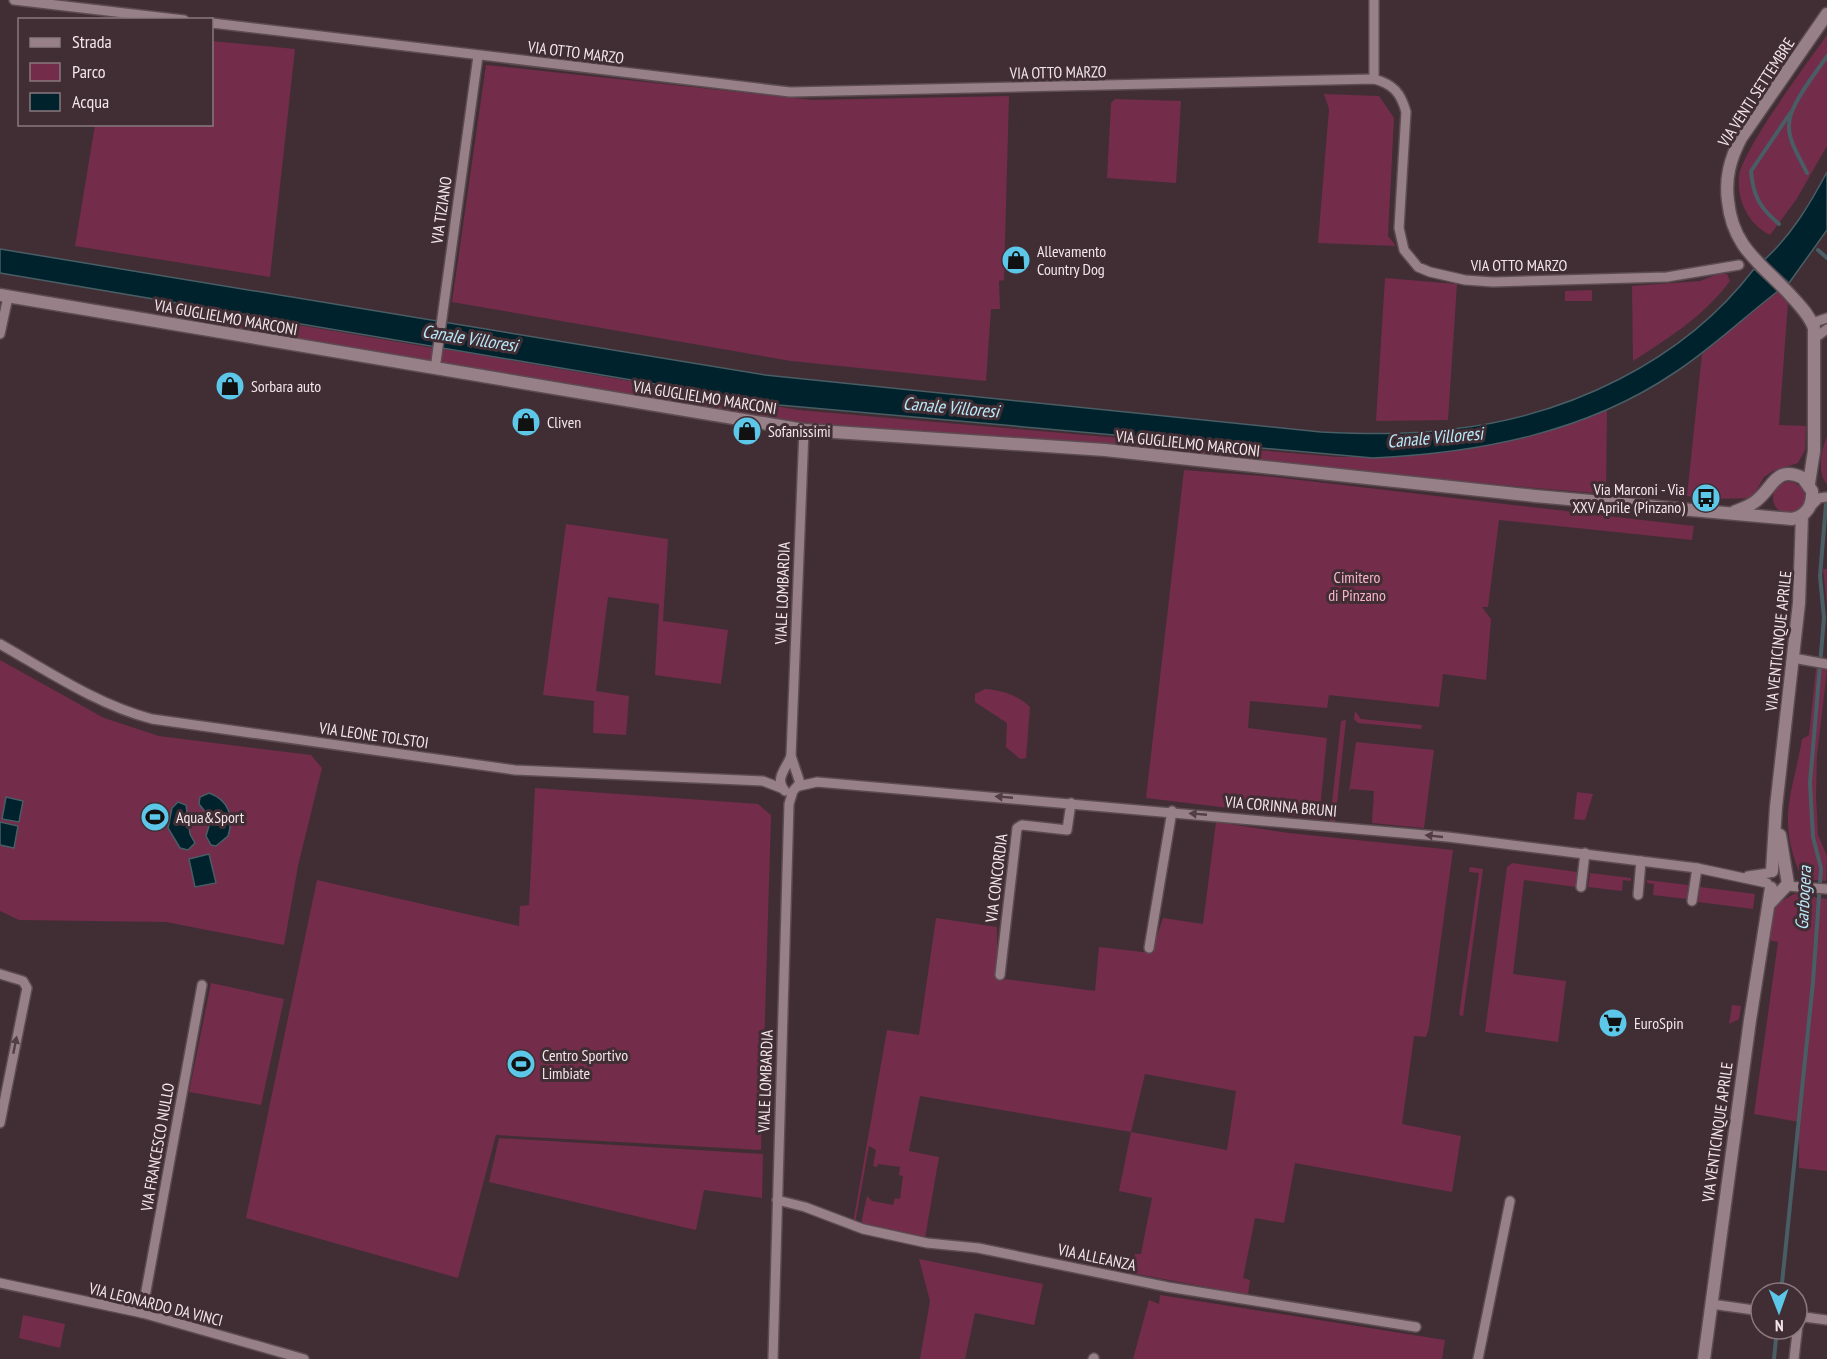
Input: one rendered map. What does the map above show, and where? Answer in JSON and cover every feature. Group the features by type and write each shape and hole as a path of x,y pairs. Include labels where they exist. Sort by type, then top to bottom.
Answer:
{"street":[{"path":"14,0 167,18"},
{"path":"1374,0 1374,79"},
{"name":"VIA VENTI SETTEMBRE","path":"1810,485 1814,450 1815,338 1812,322 1784,288 1742,246 1731,222 1726,189 1729,164 1741,138 1827,14"},
{"name":"VIA OTTO MARZO","path":"213,23 790,92 1374,79 1396,89 1403,99 1406,112 1399,228 1404,250 1418,267 1465,280 1493,282 1667,277 1739,265"},
{"name":"VIA TIZIANO","path":"435,369 440,317 478,56"},
{"path":"0,334 4,296"},
{"name":"VIA GUGLIELMO MARCONI","path":"4,296 804,430 1105,450 1512,494 1780,517"},
{"path":"1812,322 1827,318"},
{"path":"1815,338 1827,329"},
{"name":"VIALE LOMBARDIA","path":"773,1359 789,789 796,774 791,756 804,430"},
{"path":"1734,512 1756,502 1771,484 1785,474 1793,474 1803,468 1814,450"},
{"path":"1793,474 1827,496"},
{"path":"1771,484 1768,500 1780,517 1807,510 1820,498 1827,496"},
{"path":"1807,510 1810,485"},
{"name":"VIA VENTICINQUE APRILE","path":"1704,1359 1765,910 1778,880 1776,807 1807,510"},
{"name":"VIA VENTICINQUE APRILE","path":"1780,517 1795,530 1802,550"},
{"name":"VIA LEONE TOLSTOI","path":"0,644 100,700 152,719 515,770 763,781 789,789"},
{"path":"1793,658 1822,663"},
{"name":"VIALE LOMBARDIA","path":"782,774 791,756"},
{"path":"782,774 779,781 789,789"},
{"name":"VIA LEONE TOLSTOI","path":"763,781 782,774 796,774"},
{"name":"VIA CORINNA BRUNI","path":"796,774 817,782 1172,811 1492,842 1697,868 1740,877 1778,880"},
{"name":"VIA CORINNA BRUNI","path":"789,789 817,782"},
{"name":"VIA CONCORDIA","path":"1000,975 1017,828 1022,825 1067,830 1071,803"},
{"path":"1149,948 1172,811"},
{"path":"1581,887 1585,854"},
{"path":"1638,895 1641,861"},
{"path":"1692,901 1697,868"},
{"path":"1778,880 1827,889"},
{"path":"0,974 23,981 27,988 0,1123"},
{"name":"VIA FRANCESCO NULLO","path":"142,1313 202,985"},
{"name":"VIA ALLEANZA","path":"777,1200 805,1207 863,1229 927,1244 978,1248 1168,1287 1416,1327"},
{"path":"1478,1359 1510,1202"},
{"name":"VIA LEONARDO DA VINCI","path":"0,1283 142,1313 301,1359"},
{"path":"1711,1304 1749,1309"},
{"path":"1809,1318 1827,1320"},
{"path":"1794,1359 1796,1341"}],"green space":[{"path":"1827,35 1827,146 1796,200 1770,235 1756,225 1746,211 1740,195 1739,177 1743,164 1763,128"},
{"path":"213,41 295,49 270,277 75,246 95,126 213,126"},
{"path":"486,65 813,100 1009,96 1004,280 999,281 1000,309 991,309 986,381 791,361 452,302"},
{"path":"1324,94 1379,96 1394,118 1388,236 1396,246 1318,243 1329,109"},
{"path":"1115,99 1181,101 1176,183 1107,178 1111,103"},
{"path":"1718,274 1727,274 1730,281 1709,305 1673,335 1633,361 1632,286 1700,281"},
{"path":"1385,278 1457,284 1448,420 1376,421"},
{"path":"1592,290 1592,301 1565,301 1565,291"},
{"path":"1778,291 1788,302 1779,425 1806,426 1805,450 1798,463 1773,471 1764,477 1752,498 1711,499 1687,496 1702,354"},
{"path":"205,309 433,348 431,360 426,363 222,327 204,321"},
{"path":"439,348 798,410 1337,457 1408,455 1475,447 1540,432 1607,409 1606,490 1605,494 818,425 440,365"},
{"path":"1827,437 1827,484 1822,474 1821,462"},
{"name":"Cimitero di Pinzano","path":"1184,470 1274,477 1694,526 1692,540 1499,520 1488,607 1482,607 1491,619 1486,680 1443,674 1439,707 1329,695 1327,708 1250,701 1248,728 1327,738 1319,819 1146,798"},
{"path":"1789,482 1800,487 1805,498 1800,509 1789,514 1778,509 1773,498 1778,487"},
{"path":"566,524 668,539 663,621 728,630 721,684 655,675 659,604 608,597 596,691 629,696 626,735 593,733 594,701 543,695"},
{"path":"1823,569 1827,569 1827,608"},
{"name":"Aqua&Sport","path":"0,660 104,718 159,736 311,755 322,768 298,866 284,945 166,922 19,920 0,911"},
{"path":"1824,668 1827,671 1817,755 1816,795 1818,835 1827,856 1826,881 1812,880 1799,872 1792,852 1788,819 1791,790 1802,739 1809,735 1816,669"},
{"path":"985,689 1009,694 1030,707 1026,758 1020,759 1006,747 1007,723 975,702 975,694"},
{"path":"1355,711 1361,719 1422,725 1421,729 1358,723 1354,719"},
{"path":"1346,720 1335,822 1330,821 1341,721"},
{"path":"1356,742 1434,750 1424,828 1372,823 1374,791 1351,789 1349,792"},
{"name":"Centro Sportivo Limbiate","path":"535,788 758,804 771,815 761,1150 496,1135 458,1278 246,1218 317,880 519,926 520,906 529,905"},
{"path":"1577,792 1593,794 1585,820 1574,819"},
{"path":"1216,822 1289,833 1453,850 1429,1027 1426,1037 1414,1036 1402,1124 1461,1136 1452,1192 1295,1163 1284,1223 1255,1218 1243,1278 1250,1280 1248,1295 1132,1273 1135,1254 1141,1254 1152,1198 1119,1191 1131,1132 920,1096 909,1151 939,1157 925,1238 861,1224 867,1196 872,1201 893,1205 895,1198 900,1199 903,1176 899,1175 900,1167 878,1164 877,1167 873,1166 876,1150 869,1146 855,1223 853,1223 887,1030 919,1035 936,918 997,927 997,978 1095,991 1099,947 1151,953 1163,918 1203,924","holes":["1145,1074 1236,1091 1227,1150 1131,1132"]},
{"path":"1512,863 1577,872 1576,887 1524,880 1513,974 1566,981 1558,1042 1485,1032 1507,867"},
{"path":"1470,867 1483,869 1463,1016 1459,1015 1479,873 1469,872"},
{"path":"1590,873 1631,878 1631,881 1623,880 1622,891 1588,887"},
{"path":"1647,880 1688,885 1687,899 1653,895 1654,884 1647,883"},
{"path":"1700,887 1755,894 1753,909 1698,902"},
{"path":"1804,892 1804,896 1827,899 1827,1171 1799,1168 1799,1122 1754,1114 1778,942 1768,940 1776,904 1794,894"},
{"path":"211,983 284,999 261,1105 189,1092"},
{"path":"1732,1005 1741,1006 1739,1019 1729,1024"},
{"path":"499,1138 763,1154 762,1198 704,1190 696,1230 489,1182"},
{"path":"919,1259 1043,1284 1034,1325 975,1313 965,1359 920,1359 930,1301"},
{"path":"1160,1295 1445,1340 1442,1359 1133,1359 1149,1300 1159,1304"},
{"path":"23,1315 65,1324 60,1348 19,1338"}],"water":[{"path":"1827,172 1827,230 1789,283 1764,260 1783,241 1799,219"},
{"name":"Canale Villoresi","path":"0,249 765,375 1321,432 1354,433 1436,431 1496,422 1538,412 1620,379 1658,357 1693,331 1725,302 1754,269 1778,291 1688,364 1640,394 1604,411 1567,425 1491,445 1373,458 779,405 0,273"},
{"path":"209,793 221,800 230,816 228,836 216,846 211,845 206,836 211,819 199,804 200,797"},
{"path":"6,797 23,801 19,822 2,819"},
{"path":"178,802 186,805 190,834 195,843 188,850 180,848 168,828 172,808"},
{"path":"0,822 18,826 14,848 0,845"},
{"path":"209,854 216,883 195,887 189,859"}],"waterway":[{"name":"Garbogera","path":"1807,173 1790,137 1790,117 1798,99 1827,56"},
{"name":"Garbogera","path":"1779,224 1759,201 1751,171 1791,112"},
{"name":"Garbogera","path":"1818,250 1827,258"},
{"name":"Garbogera","path":"1782,1281 1813,982 1821,868 1813,837 1810,783 1824,618 1820,576 1826,504"},
{"name":"Garbogera","path":"1774,1359 1776,1341"}],"place":[{"name":"Allevamento Country Dog","path":"1016,260"},
{"name":"Sorbara auto","path":"230,386"},
{"name":"Cliven","path":"526,422"},
{"name":"Sofanissimi","path":"747,431"},
{"name":"Via Marconi - Via XXV Aprile (Pinzano)","path":"1706,498"},
{"name":"Aqua&Sport","path":"155,817"},
{"name":"EuroSpin","path":"1613,1023"},
{"name":"Centro Sportivo Limbiate","path":"521,1064"}]}
